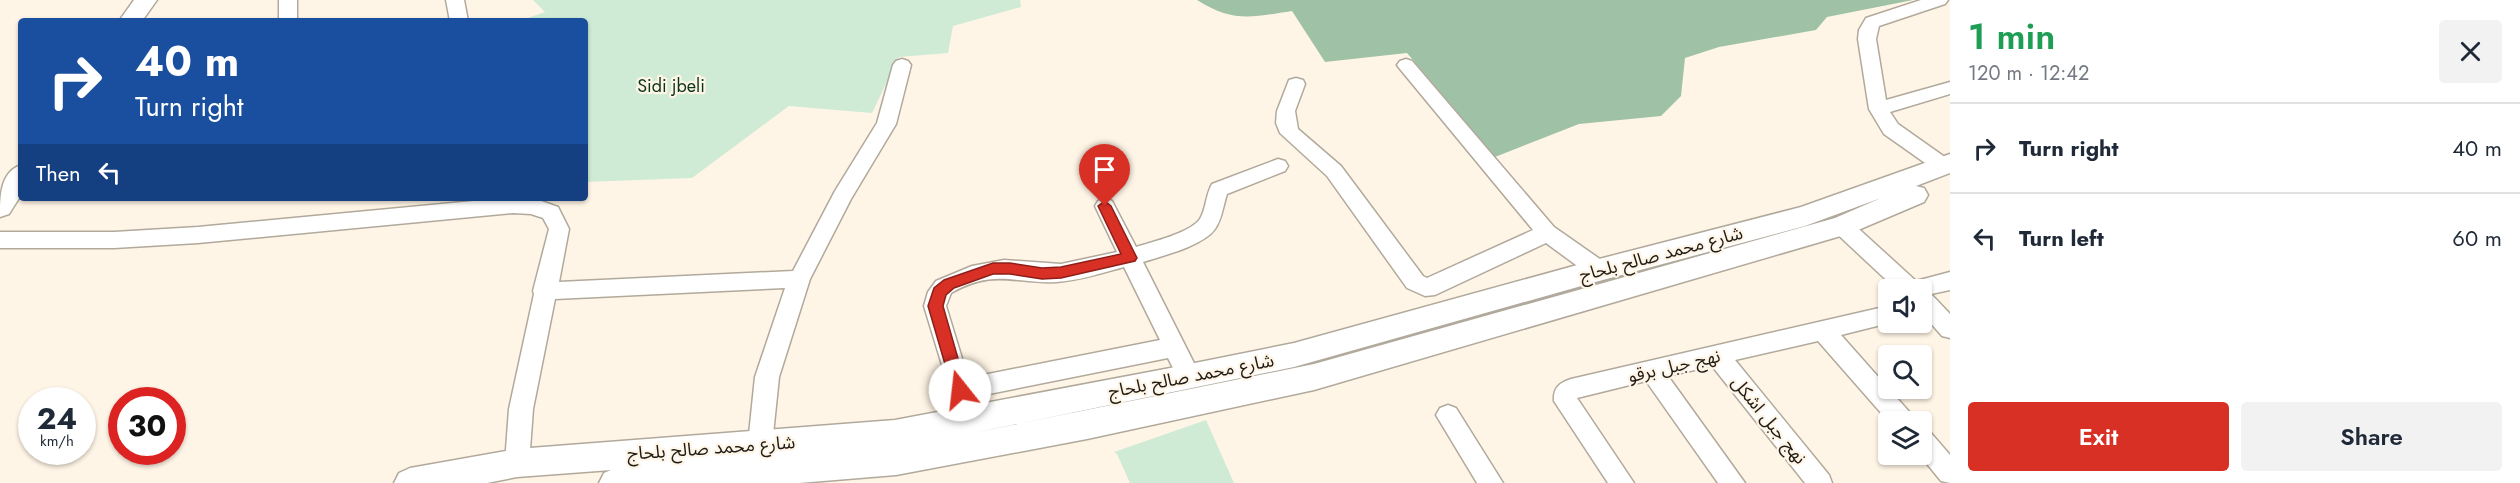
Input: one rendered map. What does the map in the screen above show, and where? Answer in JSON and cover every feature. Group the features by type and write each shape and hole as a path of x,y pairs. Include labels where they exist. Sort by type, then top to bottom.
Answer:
{"main road":[{"path":"132,18 146,0"},
{"name":"شارع محمد صالح بلحاج","path":"410,483 517,463 895,434 969,420 1176,388 1314,377 1842,226 1947,170"},
{"name":"شارع محمد صالح بلحاج","path":"615,483 806,475 896,461 1176,388 1599,270 1805,216 1947,170"},
{"path":"0,207 18,179"}],"street":[{"path":"288,0 288,18"},
{"path":"455,0 458,18"},
{"path":"1939,0 1878,19 1869,25 1867,39 1878,109 1891,129 1947,170"},
{"path":"760,444 767,377 799,279 842,196 886,123 902,65"},
{"path":"1406,65 1547,233 1599,270"},
{"path":"1296,84 1286,111 1286,123 1290,134 1334,171 1415,282 1425,287 1435,286 1547,233"},
{"path":"1878,109 1950,88"},
{"path":"969,420 935,306 939,292 949,284 993,269 1010,268 1042,274 1061,273 1130,258 1195,234 1207,225 1219,189 1278,166"},
{"path":"0,240 114,240 198,235 513,205 533,206 551,213 559,229 544,291 521,410 517,463"},
{"path":"1105,206 1174,347 1176,388"},
{"path":"1842,226 1900,279"},
{"path":"544,291 799,279"},
{"path":"1932,285 1950,281"},
{"path":"1932,312 1950,329"},
{"name":"نهج جبل برقو","path":"1622,483 1566,400 1565,393 1571,389 1652,372 1878,317"},
{"path":"1823,331 1894,411"},
{"path":"960,390 1174,347"},
{"name":"نهج جبل اشكل","path":"1718,356 1820,483"},
{"path":"1652,372 1733,483"},
{"path":"1448,415 1491,483"},
{"path":"1932,452 1950,473"}],"green space":[{"name":"Sidi jbeli","path":"533,0 1020,0 1021,7 953,26 948,53 899,57 872,113 789,106 692,178 588,182 588,18 528,18 545,12"},
{"path":"1197,0 1913,0 1827,17 1816,30 1719,47 1685,58 1681,96 1661,116 1579,124 1495,157 1407,53 1325,62 1292,11 1254,16 1232,15"},
{"path":"1206,420 1234,483 1130,483 1114,452"}],"route":[{"path":"960,390 935,306 939,292 949,284 993,269 1010,268 1042,274 1061,273 1130,258 1105,206"}]}
